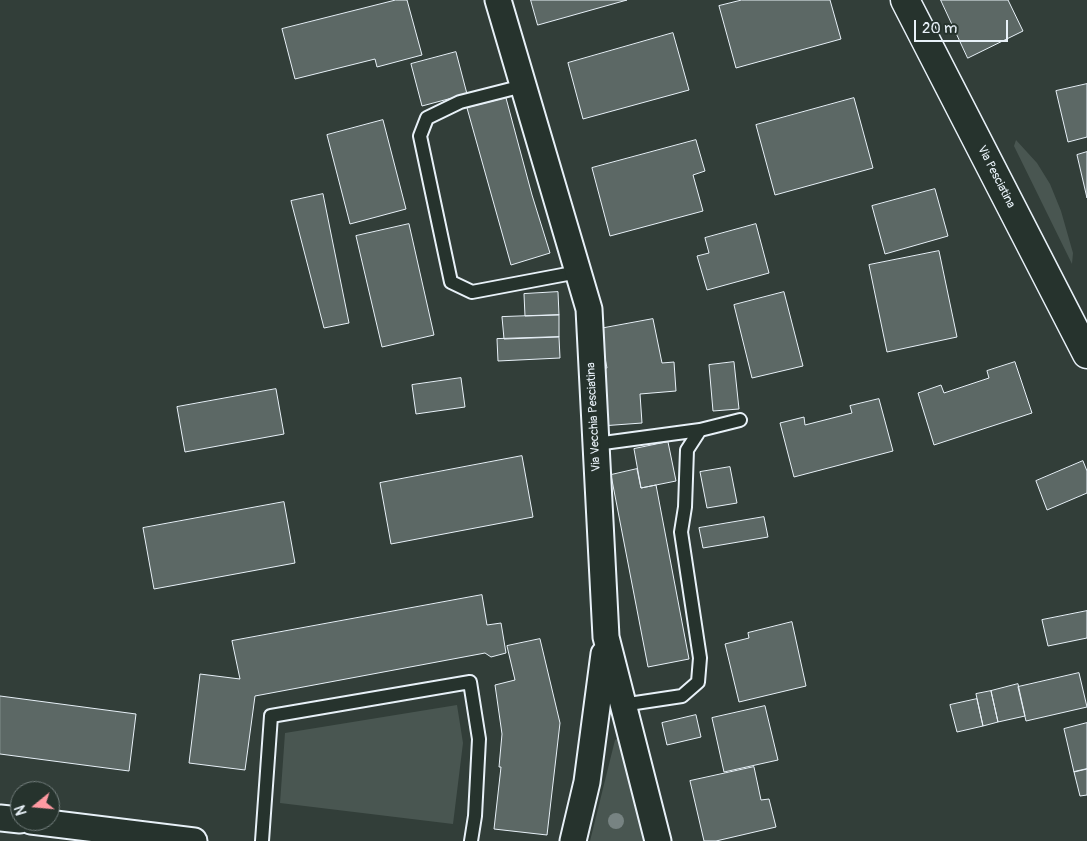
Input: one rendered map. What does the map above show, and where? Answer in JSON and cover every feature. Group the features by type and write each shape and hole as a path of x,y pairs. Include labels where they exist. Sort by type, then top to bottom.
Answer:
{"main road":[{"name":"Via Pesciatina","path":"905,0 1087,354"}],"street":[{"name":"Via Vecchia Pesciatina","path":"498,0 589,309 606,637 658,841"},
{"path":"573,841 586,782 606,637"},
{"path":"60,825 194,841"}],"lane":[{"path":"523,86 460,102 428,118 420,136 451,282 472,292 578,272"},
{"path":"596,444 700,430 740,420"},
{"path":"622,705 682,696 698,682 700,658 681,532 685,507 687,450 700,430"},
{"path":"262,841 271,716 470,682 479,739 475,816 471,841"}],"shaded area":[{"path":"1016,140 1037,163 1050,184 1061,211 1073,253 1072,264 1014,146"},
{"path":"457,705 463,743 453,824 280,803 285,733"},
{"path":"621,739 646,841 590,841 615,740"}],"building":[{"path":"396,0 407,0 422,55 377,67 375,59 295,79 282,29"},
{"path":"531,0 627,0 538,25"},
{"path":"742,0 830,0 841,39 736,68 719,6"},
{"path":"941,0 1008,0 1023,31 968,58"},
{"path":"673,33 689,90 583,119 568,63"},
{"path":"456,52 467,94 422,106 411,64"},
{"path":"1087,84 1087,137 1068,142 1056,91"},
{"path":"506,98 550,253 511,265 467,108"},
{"path":"854,98 873,168 775,195 756,125"},
{"path":"383,120 406,209 350,224 327,135"},
{"path":"696,140 705,171 693,175 703,211 610,236 592,168"},
{"path":"1087,152 1087,198 1077,155"},
{"path":"935,189 948,236 885,254 872,206"},
{"path":"323,194 349,323 324,328 291,201"},
{"path":"409,224 434,335 382,347 356,236"},
{"path":"756,224 769,273 707,290 697,256 709,253 705,238"},
{"path":"939,251 957,337 887,352 869,265"},
{"path":"558,292 559,315 525,316 524,294"},
{"path":"784,292 803,366 752,378 734,305"},
{"path":"559,315 559,337 504,339 502,317"},
{"path":"653,319 662,363 674,362 676,391 640,394 642,423 601,426 596,369 607,368 599,329"},
{"path":"559,337 560,358 498,361 497,339"},
{"path":"734,362 739,409 713,411 709,365"},
{"path":"1015,362 1032,413 934,445 918,393 941,385 944,393 989,378 987,371"},
{"path":"461,378 465,407 416,414 412,385"},
{"path":"276,389 284,434 185,452 177,407"},
{"path":"879,399 893,451 794,477 780,423 804,417 805,425 852,413 850,406"},
{"path":"668,442 676,481 641,488 634,449"},
{"path":"522,456 533,517 391,544 380,483"},
{"path":"1083,461 1087,471 1087,493 1047,510 1036,481"},
{"path":"730,467 737,503 707,508 700,472"},
{"path":"637,469 641,488 656,485 689,659 648,667 611,475"},
{"path":"284,502 295,563 154,589 143,528"},
{"path":"764,517 768,537 703,548 699,528"},
{"path":"482,595 487,625 501,623 506,653 491,657 485,653 255,696 245,770 189,763 200,674 240,679 232,641"},
{"path":"1087,611 1087,638 1048,646 1042,620"},
{"path":"792,622 806,686 739,702 725,644 749,638 748,633"},
{"path":"540,639 560,723 547,835 494,829 501,767 499,767 502,734 495,685 515,680 507,646"},
{"path":"1079,673 1087,707 1026,721 1018,687"},
{"path":"1018,684 1025,716 998,722 991,691"},
{"path":"991,691 998,722 983,726 976,694"},
{"path":"0,696 136,714 129,771 0,754"},
{"path":"977,699 983,726 957,732 950,705"},
{"path":"765,706 778,760 724,772 712,718"},
{"path":"696,715 701,737 667,745 662,723"},
{"path":"1087,723 1087,769 1074,772 1064,729"},
{"path":"754,767 761,800 769,799 776,827 716,841 704,841 690,781"},
{"path":"1087,769 1087,795 1080,796 1074,772"}]}
